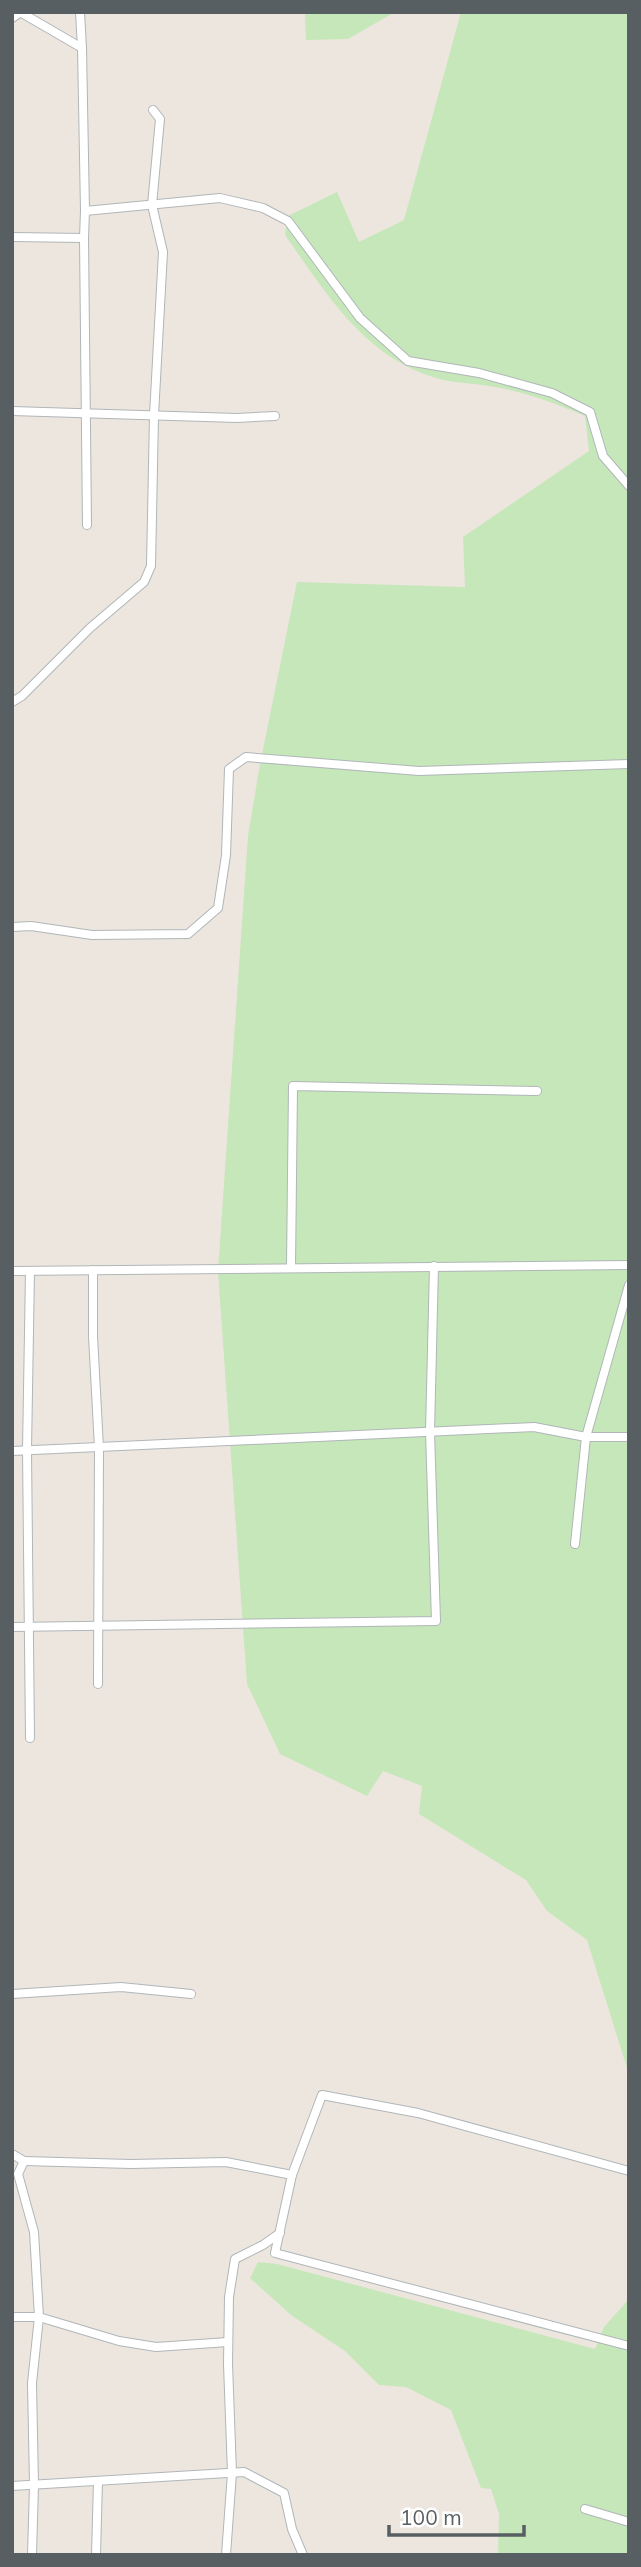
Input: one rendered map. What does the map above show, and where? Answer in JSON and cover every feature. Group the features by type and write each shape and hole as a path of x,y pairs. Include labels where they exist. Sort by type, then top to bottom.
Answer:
{"street":[{"path":"12,18 20,12 82,48"},
{"path":"80,12 85,211 87,525"},
{"path":"12,702 22,696 90,628 144,582 151,566 154,415 163,252 152,205 160,119 153,110"},
{"path":"85,211 220,198 263,208 288,221 360,318 408,361 479,373 552,393 590,412 603,456 629,486"},
{"path":"12,237 84,239"},
{"path":"12,411 237,418 275,416"},
{"path":"12,927 31,926 92,935 188,934 218,908 226,855 229,769 246,757 419,771 629,764"},
{"path":"291,1268 293,1086 537,1090"},
{"path":"12,1271 629,1265"},
{"path":"12,1627 436,1621 430,1432 434,1266"},
{"path":"30,1270 27,1450 30,1738"},
{"path":"93,1270 93,1336 99,1448 98,1684"},
{"path":"575,1544 586,1437 629,1285"},
{"path":"12,1451 534,1427 586,1437 629,1437"},
{"path":"12,1994 121,1987 191,1994"},
{"path":"629,2171 418,2113 322,2095 292,2175 275,2253 629,2346"},
{"path":"12,2154 24,2161 131,2164 226,2162 292,2175"},
{"path":"24,2161 18,2174 34,2232 39,2317 32,2383 32,2555"},
{"path":"226,2555 232,2473 229,2297 235,2259 263,2245 280,2232"},
{"path":"12,2317 39,2317 119,2341 156,2347 228,2342"},
{"path":"12,2486 244,2472 284,2493 292,2529 303,2555"},
{"path":"96,2555 98,2481"},
{"path":"585,2509 629,2522"}],"green space":[{"path":"305,12 395,12 348,39 306,40"},
{"path":"461,12 629,12 629,2088 627,2068 587,1940 547,1911 526,1880 419,1814 422,1786 383,1771 367,1796 280,1754 247,1684 218,1271 248,836 297,582 465,587 463,537 589,451 585,416 514,391 436,378 388,355 367,339 349,320 285,235 288,216 337,192 359,242 404,220"},
{"path":"258,2262 277,2264 595,2349 604,2327 629,2299 629,2555 498,2555 499,2514 491,2489 481,2488 451,2410 406,2387 379,2385 345,2351 291,2315 250,2278"}]}
